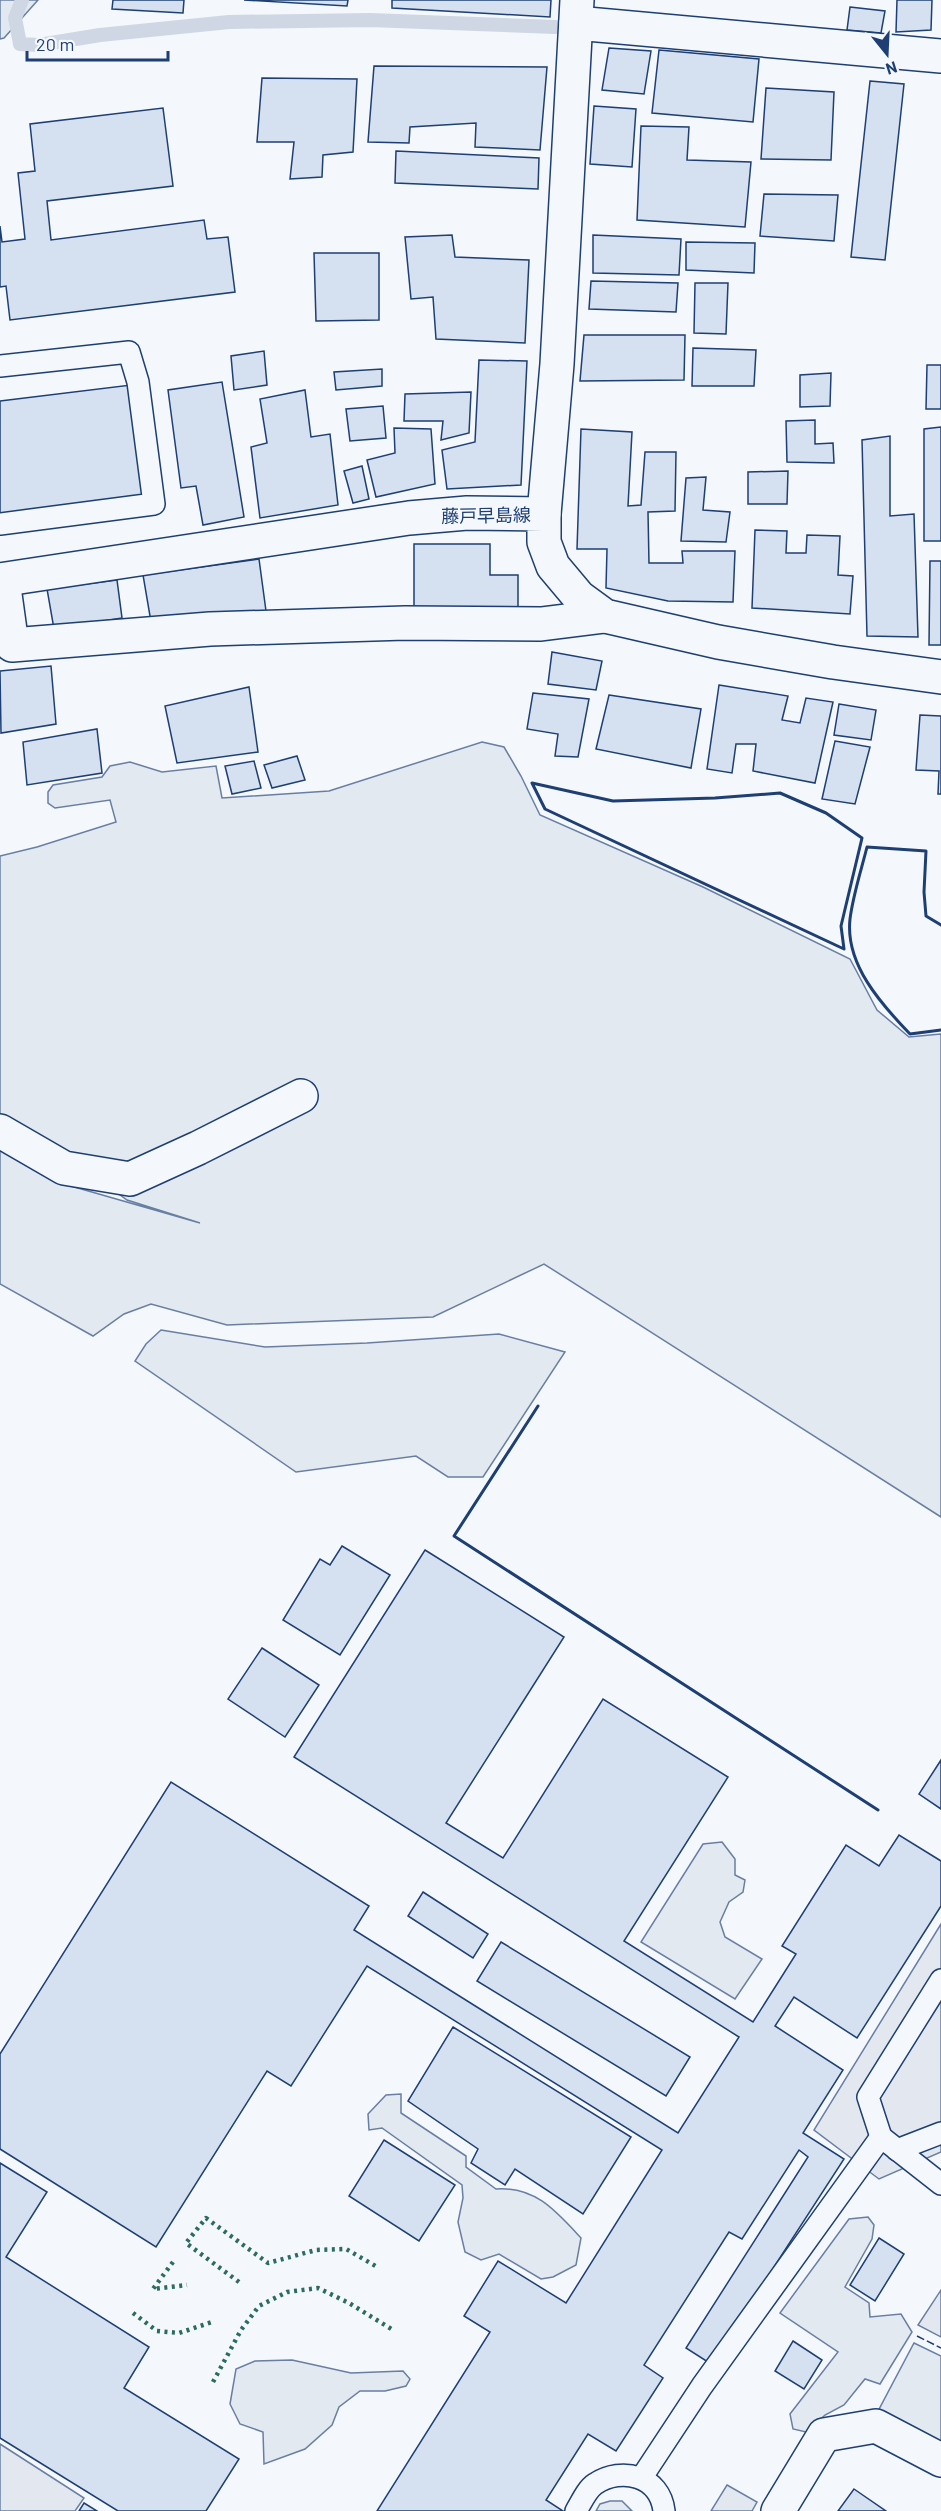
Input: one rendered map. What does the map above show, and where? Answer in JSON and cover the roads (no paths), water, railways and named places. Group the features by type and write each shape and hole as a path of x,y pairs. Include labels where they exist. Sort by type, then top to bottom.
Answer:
{"street":[{"path":"544,514 557,364 576,11 941,56"},
{"name":"藤戸早島線","path":"2,580 409,518 467,513 544,514 544,542 553,566 579,597 605,616 718,642 833,662 941,677"},
{"path":"2,580 12,645 210,629 405,623 541,624 605,616"},
{"path":"0,1131 64,1168 130,1179 198,1149 301,1096"},
{"path":"778,2511 824,2435 876,2426 941,2460"}],"lane":[{"path":"0,366 129,352 138,382 154,504 0,524"},
{"path":"941,1980 868,2097 889,2143 941,2184"},
{"path":"642,2477 702,2386 889,2143 941,2133"},
{"path":"576,2511 593,2485 612,2476 628,2474 642,2477 663,2503 664,2511"}],"waterway":[{"path":"22,0 15,18 20,44 39,45 100,35 229,22 370,20 555,27"}]}
